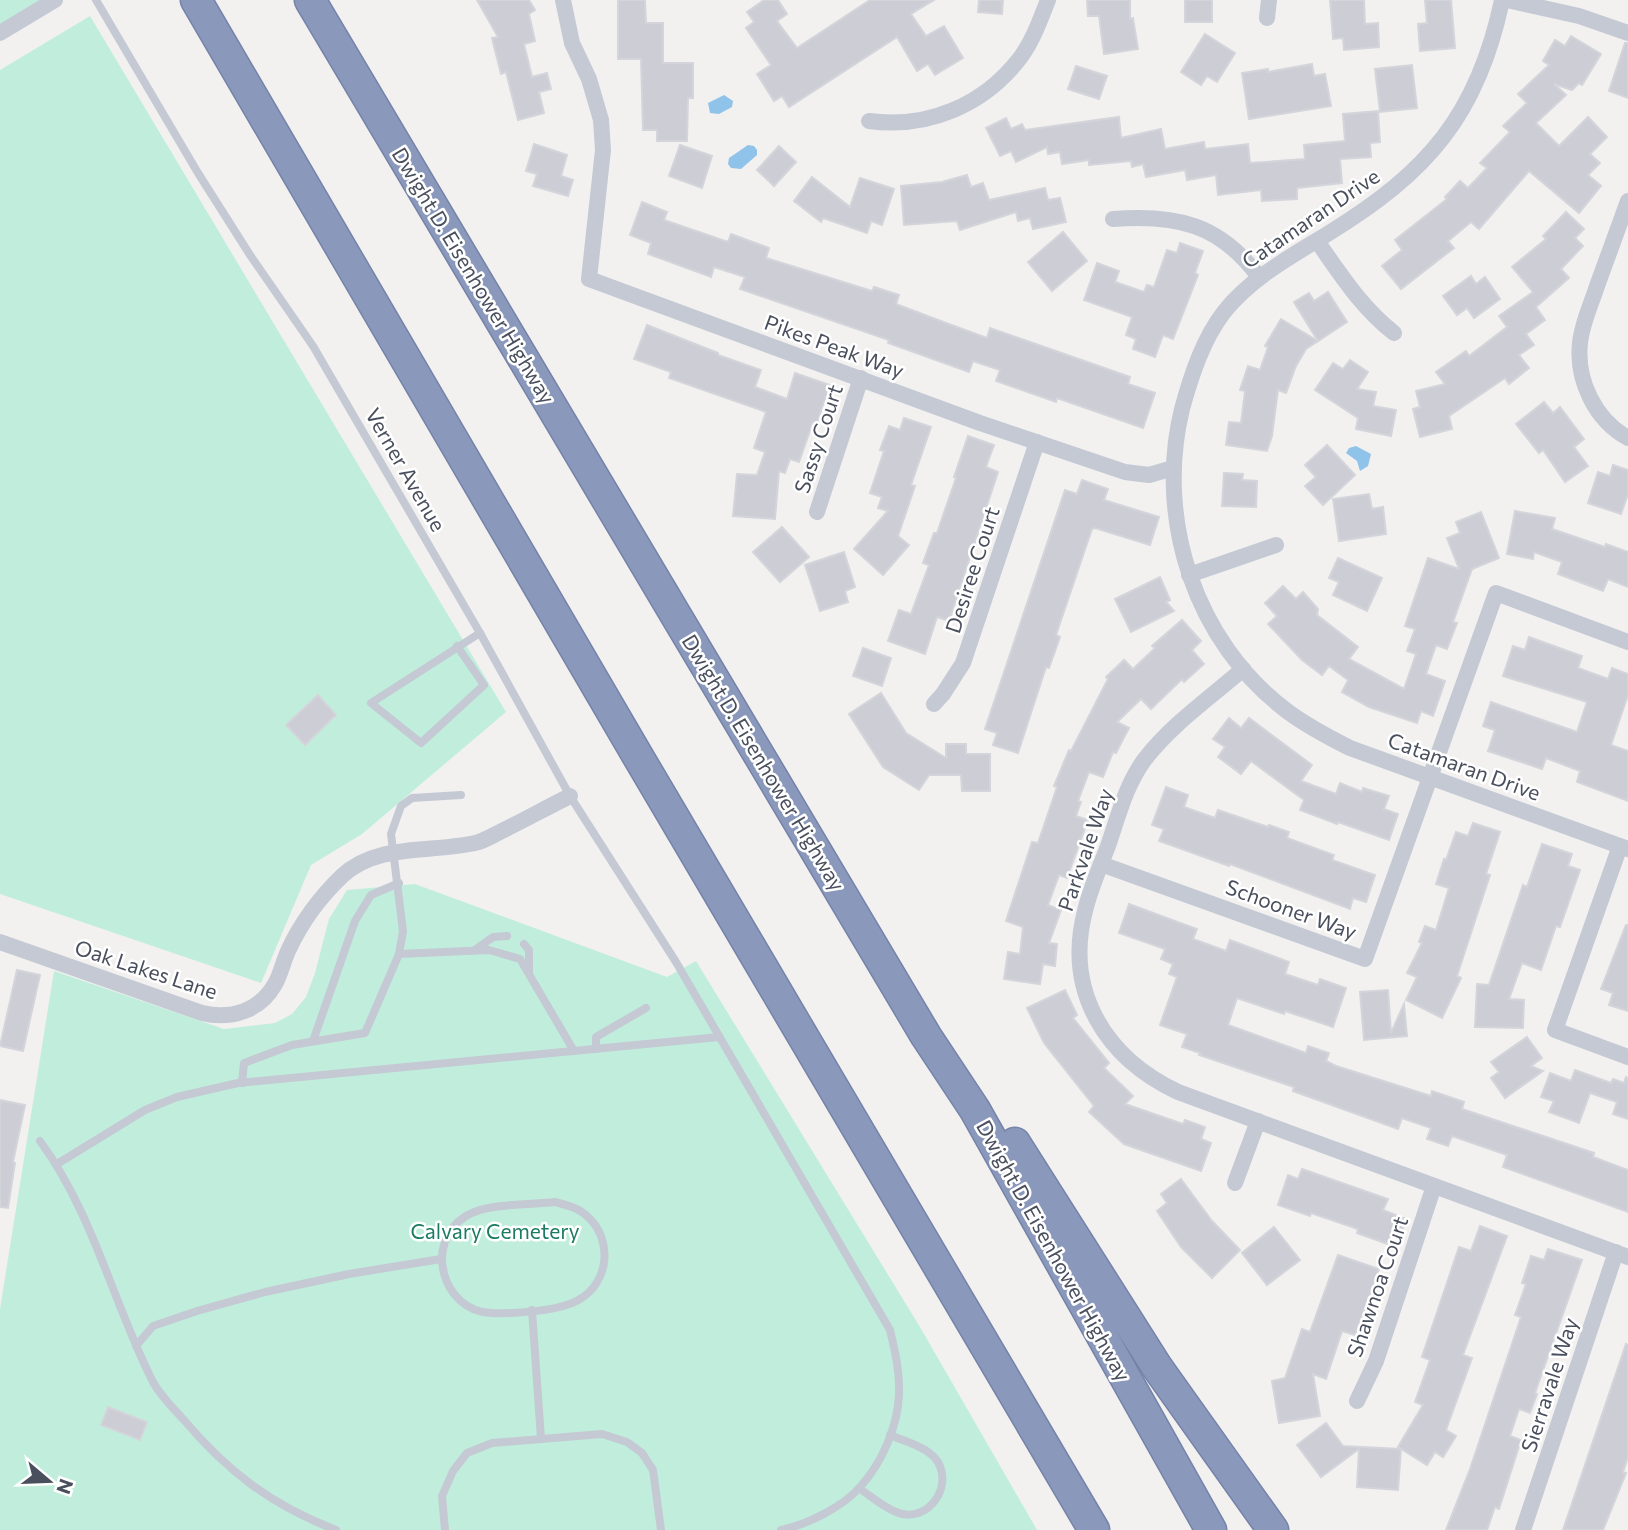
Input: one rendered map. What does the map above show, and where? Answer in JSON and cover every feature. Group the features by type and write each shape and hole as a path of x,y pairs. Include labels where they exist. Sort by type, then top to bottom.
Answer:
{"highway":[{"path":"195,0 1094,1530"},
{"name":"Dwight D. Eisenhower Highway","path":"310,0 904,1001 975,1110 1211,1530"},
{"path":"975,1110 1013,1142 1157,1367 1273,1530"}],"street":[{"path":"0,33 55,0"},
{"name":"Pikes Peak Way","path":"563,0 572,43 589,79 598,107 603,149 589,279 1037,442 1137,474 1161,473 1173,468"},
{"path":"869,121 906,123 931,118 957,110 981,96 1002,79 1020,58 1048,0"},
{"path":"1267,19 1269,0"},
{"path":"1504,0 1579,16 1628,33"},
{"name":"Catamaran Drive","path":"1504,0 1486,61 1462,109 1438,145 1392,191 1366,211 1259,277 1223,314 1198,361 1179,424 1173,468 1178,530 1189,575 1214,630 1243,669 1285,709 1310,727 1350,748 1624,848"},
{"path":"1628,201 1585,319 1579,355 1583,379 1592,401 1615,429 1628,438"},
{"path":"1113,219 1168,218 1193,225 1217,236 1238,252 1259,277"},
{"path":"1317,241 1356,298 1394,333"},
{"name":"Sassy Court","path":"817,512 861,379"},
{"name":"Desiree Court","path":"934,704 957,675 968,651 1037,442"},
{"path":"1189,575 1276,545"},
{"path":"1430,778 1496,593 1628,642"},
{"name":"Parkvale Way","path":"1243,669 1161,740 1144,761 1126,796 1084,911 1079,950 1085,989 1100,1026 1124,1057 1155,1081 1622,1255"},
{"name":"Schooner Way","path":"1101,864 1365,959 1430,778"},
{"name":"Oak Lakes Lane","path":"0,942 202,1013 224,1016 241,1013 254,1007 271,990 303,924 343,875 360,864 393,853 477,843 570,796"},
{"path":"1624,848 1555,1030 1628,1057"},
{"path":"1235,1183 1258,1121"},
{"name":"Shawnoa Court","path":"1357,1401 1376,1361 1434,1185"},
{"name":"Sierravale Way","path":"1523,1530 1622,1255"}],"lane":[{"name":"Verner Avenue","path":"96,0 198,173 313,346 480,633 570,796 676,962 890,1330 898,1367 899,1395 896,1421 890,1435"},
{"path":"457,646 484,685 421,743 371,703 457,646 480,633"},
{"path":"242,1083 244,1063 292,1045 365,1033 399,954 403,931 391,834 401,806 412,798 461,795"},
{"path":"313,1041 355,921 371,895 399,883"},
{"path":"474,951 493,937 507,936"},
{"path":"524,944 529,950 530,975"},
{"path":"399,954 489,950 520,959 574,1051"},
{"path":"596,1049 596,1037 646,1008"},
{"path":"57,1164 145,1110 177,1097 242,1083 719,1037"},
{"path":"40,1141 57,1164 81,1211 136,1346 155,1385 213,1454 251,1486 285,1507 336,1530"},
{"path":"555,1202 572,1206 587,1214 601,1235 605,1249 600,1277 593,1288 575,1303 532,1310 494,1313 469,1307 457,1299 448,1287 441,1259 449,1233 468,1214 481,1209 555,1202"},
{"path":"136,1346 153,1326 211,1307 349,1273 441,1259"},
{"path":"532,1310 541,1439"},
{"path":"444,1530 442,1496 453,1471 467,1453 492,1443 602,1434 627,1442 642,1453 653,1470 661,1530"},
{"path":"780,1530 821,1516 859,1489 890,1435 928,1452 941,1469 943,1481 936,1501 918,1514 896,1513 859,1489"}],"green space":[{"path":"0,0 55,0 0,33"},
{"path":"90,16 506,712 362,834 311,865 261,983 0,894 0,70"},
{"name":"Calvary Cemetery","path":"415,884 667,977 696,961 920,1327 1037,1530 0,1530 0,1309 54,971 224,1029 275,1023 292,1014 306,997 329,919 347,890"}],"water":[{"path":"724,95 733,101 732,107 719,114 710,113 708,103"},
{"path":"748,145 754,146 757,155 741,169 731,168 728,164 729,158"},
{"path":"1356,446 1371,454 1368,466 1360,471 1357,461 1346,453 1349,448"}],"building":[{"path":"477,0 529,0 535,10 529,14 535,41 524,44 532,77 547,73 551,89 539,92 544,113 518,120 506,72 501,74 492,38 498,37"},
{"path":"618,0 645,0 646,23 663,23 663,63 693,63 693,98 688,98 687,141 657,141 657,130 643,130 641,59 618,59"},
{"path":"764,0 778,0 787,14 777,21 797,48 870,0 934,0 911,14 926,36 944,26 963,58 935,75 928,64 917,71 897,37 789,107 782,96 774,101 757,74 771,65 746,28 754,22 747,12"},
{"path":"979,0 1003,0 1002,14 978,12"},
{"path":"1087,0 1130,0 1130,19 1133,18 1138,49 1104,54 1099,16 1088,16"},
{"path":"1185,0 1212,0 1212,22 1185,22"},
{"path":"1330,0 1364,0 1365,24 1378,23 1379,47 1344,50 1343,38 1333,39"},
{"path":"1425,0 1451,0 1455,48 1420,51 1418,24 1427,23"},
{"path":"1205,34 1235,53 1217,82 1207,76 1201,85 1181,72"},
{"path":"1571,36 1601,54 1582,85 1579,83 1572,90 1554,84 1566,95 1536,123 1559,146 1588,117 1607,137 1590,154 1600,163 1588,175 1601,186 1579,213 1529,171 1479,229 1471,222 1448,241 1454,248 1401,289 1382,266 1402,250 1395,240 1447,199 1445,197 1460,181 1468,188 1487,168 1480,163 1510,132 1503,126 1527,103 1518,94 1549,65 1543,61 1555,40 1565,46"},
{"path":"1625,43 1628,43 1628,98 1609,91"},
{"path":"1312,64 1314,76 1325,74 1331,106 1249,119 1242,73 1268,69 1268,72"},
{"path":"1412,65 1417,108 1380,112 1375,69"},
{"path":"1076,66 1107,76 1099,99 1068,89"},
{"path":"1378,111 1380,142 1370,143 1371,157 1340,159 1342,183 1297,188 1297,199 1262,201 1261,190 1218,195 1216,175 1187,180 1185,170 1146,177 1143,164 1132,167 1131,161 1089,165 1089,160 1062,164 1060,152 1048,154 1047,147 1016,162 1011,151 1000,156 986,128 1006,118 1011,129 1022,124 1025,130 1119,117 1121,138 1161,129 1165,149 1204,142 1205,149 1248,144 1250,163 1305,159 1304,145 1345,141 1343,114"},
{"path":"534,144 567,155 561,176 573,180 568,196 533,186 537,174 526,171"},
{"path":"680,145 712,156 702,188 669,176"},
{"path":"779,146 796,162 774,186 757,170"},
{"path":"967,175 971,187 983,183 989,200 1045,188 1048,200 1060,198 1066,222 1033,229 1030,218 1018,221 1016,212 960,230 957,221 904,225 901,186 942,182"},
{"path":"812,177 850,207 860,178 894,189 882,225 871,221 867,233 823,218 821,222 794,201"},
{"path":"642,202 667,212 664,220 728,242 731,234 769,248 766,258 872,291 874,287 899,295 896,304 987,338 990,328 1130,377 1128,384 1155,393 1143,428 1057,398 1056,402 996,381 1000,370 973,361 969,372 888,343 889,340 740,289 745,277 714,267 711,277 648,254 651,243 630,235"},
{"path":"1566,212 1584,229 1575,238 1583,246 1561,269 1569,278 1536,307 1545,320 1526,334 1534,345 1519,355 1529,368 1509,384 1505,378 1449,416 1452,429 1420,437 1413,409 1420,407 1416,391 1445,384 1436,372 1466,351 1469,356 1507,327 1499,316 1533,292 1512,267 1546,239 1543,236"},
{"path":"1063,232 1087,261 1052,291 1028,262"},
{"path":"1180,243 1203,251 1195,273 1198,275 1173,339 1163,335 1155,357 1133,349 1136,339 1126,335 1132,317 1084,300 1097,263 1119,271 1115,282 1144,292 1147,285 1154,287 1167,250 1177,253"},
{"path":"1471,276 1476,284 1485,277 1500,299 1474,318 1467,308 1457,315 1443,296"},
{"path":"1328,292 1347,322 1318,341 1294,302 1309,293 1314,301"},
{"path":"1281,319 1318,341 1306,349 1286,393 1278,390 1272,436 1267,451 1226,445 1229,422 1241,423 1245,391 1240,390 1248,366 1260,370 1268,347 1265,346"},
{"path":"647,325 761,370 755,387 787,399 795,373 830,385 817,423 813,422 799,462 790,459 785,473 779,471 775,519 733,516 737,474 757,475 765,452 754,448 766,412 669,378 671,372 634,359"},
{"path":"1350,360 1368,372 1357,389 1376,392 1373,406 1396,410 1391,436 1356,429 1358,418 1315,390 1333,363 1343,369"},
{"path":"1544,402 1553,413 1560,407 1584,439 1574,447 1588,466 1565,482 1543,450 1539,453 1516,424"},
{"path":"904,418 931,427 911,485 915,486 898,536 909,545 883,575 854,549 888,511 878,508 882,497 870,493 884,451 880,450 889,426 900,430"},
{"path":"968,436 994,445 986,467 998,472 949,621 937,617 925,654 888,641 899,610 911,614 929,565 923,563 934,533 937,533"},
{"path":"1327,445 1355,475 1323,505 1305,486 1316,477 1305,465"},
{"path":"1613,465 1628,470 1628,494 1621,514 1588,503 1598,472 1610,476"},
{"path":"1224,473 1243,474 1242,480 1257,481 1256,507 1222,506"},
{"path":"1082,480 1108,489 1104,500 1159,517 1150,545 1092,529 1056,635 1060,637 1049,668 1046,667 1018,753 993,745 997,733 985,729 1065,490 1077,494"},
{"path":"1369,494 1372,509 1383,507 1386,534 1339,541 1333,499"},
{"path":"1515,511 1555,518 1552,529 1628,552 1628,587 1608,579 1603,591 1558,574 1562,562 1534,552 1533,559 1507,554"},
{"path":"1481,512 1499,558 1472,569 1453,622 1457,623 1447,649 1436,645 1426,674 1445,681 1433,716 1421,711 1417,723 1369,707 1342,692 1348,680 1329,666 1322,675 1302,660 1268,624 1277,616 1265,603 1283,586 1296,599 1303,592 1318,609 1317,615 1358,647 1349,659 1404,689 1416,654 1407,651 1415,629 1405,626 1428,558 1459,569 1447,538 1460,533 1456,522"},
{"path":"782,527 809,557 780,582 753,552"},
{"path":"844,552 855,587 845,591 848,602 820,611 805,565"},
{"path":"1338,558 1382,578 1367,611 1333,595 1339,582 1329,578"},
{"path":"1160,577 1170,600 1166,602 1174,611 1131,632 1115,599"},
{"path":"1182,620 1201,641 1192,650 1204,664 1184,682 1182,679 1151,709 1141,699 1117,722 1129,728 1116,753 1113,752 1103,777 1089,772 1078,801 1081,802 1076,816 1088,820 1067,878 1059,875 1048,905 1061,910 1049,943 1057,944 1055,966 1043,964 1040,984 1004,979 1008,952 1020,954 1023,927 1006,921 1032,842 1038,843 1057,787 1054,786 1069,750 1071,751 1108,679 1106,677 1124,660 1133,669 1155,648 1152,646"},
{"path":"1529,637 1582,656 1578,668 1608,679 1612,668 1628,674 1628,695 1611,745 1628,751 1628,801 1577,782 1580,771 1546,758 1542,769 1488,751 1495,730 1483,726 1491,702 1577,732 1587,702 1503,676 1513,646 1525,650"},
{"path":"863,648 891,658 882,686 853,676"},
{"path":"881,693 906,733 946,758 946,744 966,744 966,754 990,754 990,791 962,791 961,775 929,775 919,790 883,767 849,714"},
{"path":"318,695 336,715 305,745 286,725"},
{"path":"1229,718 1241,728 1249,718 1312,765 1301,781 1336,794 1340,783 1362,792 1363,788 1389,796 1384,809 1398,814 1389,840 1300,810 1304,800 1251,761 1241,774 1218,757 1225,747 1213,739"},
{"path":"1166,787 1188,795 1184,807 1215,818 1218,810 1289,832 1287,838 1334,855 1332,860 1375,875 1366,902 1353,898 1350,909 1230,864 1229,866 1159,841 1164,829 1152,825"},
{"path":"1473,823 1500,832 1486,874 1490,875 1457,976 1461,978 1442,1018 1406,1000 1417,977 1407,973 1422,943 1419,942 1425,926 1436,930 1449,888 1436,884 1444,859 1446,860 1456,832 1468,836"},
{"path":"1542,844 1572,854 1568,866 1580,870 1560,927 1556,926 1541,970 1522,963 1509,999 1524,1000 1523,1028 1475,1027 1477,984 1489,985 1523,885 1527,887"},
{"path":"1129,904 1197,929 1193,939 1226,951 1230,940 1289,962 1285,974 1318,985 1320,979 1346,988 1333,1027 1237,998 1228,1025 1306,1053 1308,1046 1329,1053 1326,1061 1336,1066 1431,1096 1432,1091 1464,1102 1462,1109 1594,1153 1593,1157 1628,1170 1628,1212 1503,1167 1507,1155 1452,1136 1448,1146 1427,1139 1431,1128 1402,1118 1398,1129 1293,1091 1294,1087 1182,1047 1187,1034 1160,1025 1177,977 1169,974 1173,964 1161,959 1165,949 1119,933"},
{"path":"1626,925 1628,1011 1609,1005 1613,993 1601,989"},
{"path":"17,970 40,975 23,1051 0,1046"},
{"path":"1065,990 1077,1015 1073,1018 1109,1063 1104,1068 1133,1096 1125,1104 1183,1124 1185,1120 1205,1127 1201,1139 1211,1143 1201,1171 1124,1144 1089,1112 1094,1106 1044,1043 1027,1008"},
{"path":"1388,990 1391,1033 1404,1004 1407,1036 1364,1040 1360,992"},
{"path":"1527,1037 1542,1058 1531,1066 1543,1071 1505,1098 1491,1078 1499,1072 1491,1062"},
{"path":"1575,1070 1611,1083 1613,1079 1624,1083 1626,1077 1628,1078 1628,1119 1613,1114 1617,1102 1590,1093 1579,1123 1549,1112 1554,1101 1541,1097 1550,1073 1571,1081"},
{"path":"0,1100 25,1105 13,1162 8,1208 0,1207"},
{"path":"1302,1169 1388,1199 1383,1210 1406,1219 1396,1247 1357,1233 1358,1229 1278,1205 1288,1175 1298,1179"},
{"path":"1181,1179 1212,1221 1240,1250 1212,1278 1181,1247 1157,1211 1167,1203 1161,1194"},
{"path":"1480,1226 1507,1236 1463,1355 1472,1358 1446,1430 1456,1436 1443,1457 1435,1452 1427,1465 1398,1447 1423,1405 1415,1402 1430,1360 1422,1357 1459,1247 1471,1251"},
{"path":"1274,1227 1300,1260 1267,1285 1242,1253"},
{"path":"1548,1249 1582,1260 1530,1413 1519,1409 1510,1436 1521,1440 1499,1509 1495,1507 1487,1530 1446,1530 1470,1469 1521,1317 1515,1315 1526,1284 1522,1283 1531,1256 1544,1260"},
{"path":"1338,1255 1379,1269 1355,1335 1342,1331 1326,1379 1313,1374 1320,1416 1279,1423 1272,1381 1285,1378 1302,1329 1310,1332"},
{"path":"1626,1344 1628,1457 1623,1472 1626,1473 1603,1530 1563,1530"},
{"path":"108,1407 147,1422 140,1440 101,1425"},
{"path":"1326,1423 1343,1446 1401,1449 1398,1490 1357,1487 1359,1449 1321,1477 1297,1445"}]}
